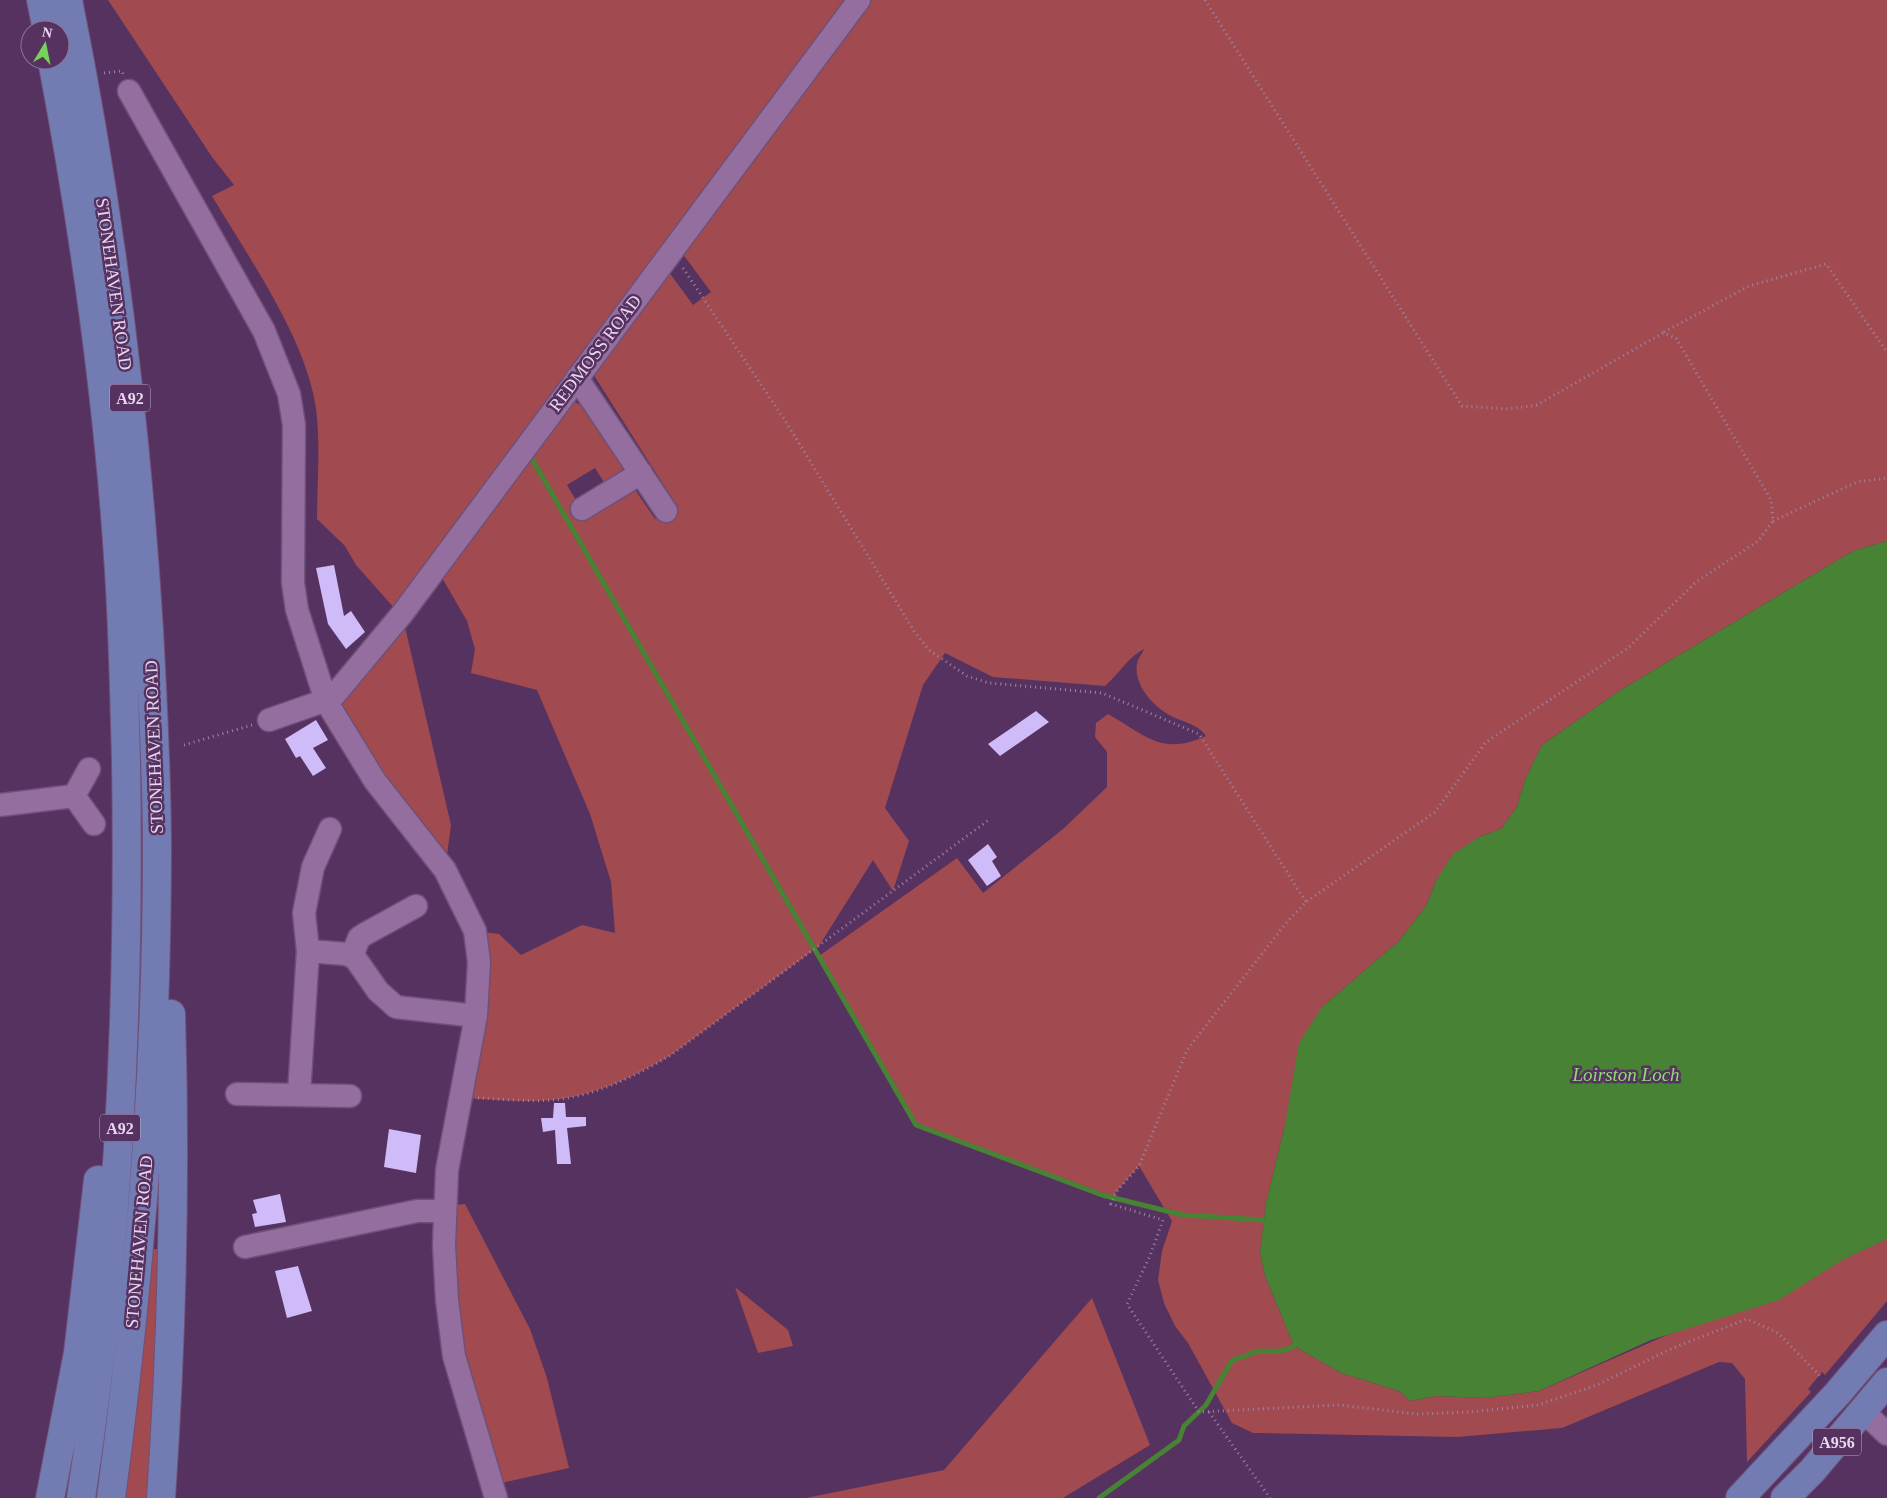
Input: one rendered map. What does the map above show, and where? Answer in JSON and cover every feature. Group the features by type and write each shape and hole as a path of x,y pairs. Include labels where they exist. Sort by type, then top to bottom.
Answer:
{"main road":[{"path":"41,0 45,20"},
{"name":"STONEHAVEN ROAD","path":"68,0 118,294 133,426 145,559 157,800 156,971 148,1149 133,1320 111,1498"},
{"name":"STONEHAVEN ROAD","path":"54,70 92,296 106,427 118,556 126,756 128,911 121,1110 104,1318 81,1498"},
{"name":"A92","path":"50,1498 78,1353 97,1189 110,1038 126,756"},
{"name":"A92","path":"157,800 170,930 174,1144 172,1312 161,1498"},
{"name":"A956","path":"1740,1498 1838,1394 1887,1335"},
{"name":"A956","path":"1784,1498 1812,1471 1887,1382"}],"street":[{"name":"REDMOSS ROAD","path":"326,701 337,694 402,614 671,250 859,0"},
{"path":"129,90 264,331 288,394 294,424 293,583 296,610 326,701 375,780 445,870 462,901 475,931 479,962 476,1016 447,1170 444,1211 447,1300 454,1356 496,1498"},
{"path":"577,378 666,511"},
{"path":"582,509 641,473"},
{"path":"269,720 326,701"},
{"path":"74,796 89,769"},
{"path":"0,804 74,796"},
{"path":"74,796 94,824"},
{"path":"300,1094 308,951 304,913 313,867 330,829"},
{"path":"352,956 360,938 416,906"},
{"path":"308,951 352,956 378,991 396,1008 476,1016"},
{"path":"237,1094 350,1096"},
{"path":"245,1247 417,1211 444,1211"},
{"path":"1864,1411 1887,1434"}],"path":[{"path":"1205,0 1462,406 1508,409 1537,405 1749,286 1826,264 1887,352"},
{"path":"82,75 122,71 129,90"},
{"path":"671,250 786,422 914,631 929,650 967,676 989,683 1102,693 1199,734 1306,902"},
{"path":"1663,333 1676,338 1771,500 1773,521"},
{"path":"1838,1394 1778,1333 1748,1319 1673,1348 1597,1384 1538,1405 1470,1412 1417,1414 1339,1405 1199,1412 1127,1304 1150,1256 1163,1220 1111,1204 1116,1192 1139,1166 1187,1050 1286,923 1306,902 1435,812 1486,742 1628,648 1696,582 1758,541 1773,521 1857,482 1887,478"},
{"path":"184,745 269,720"},
{"path":"460,1098 552,1100 584,1094 644,1071 671,1055 990,819"},
{"path":"1209,1412 1270,1498"}],"shaded area":[{"path":"108,0 850,0 395,609 356,565 345,546 317,519 318,439 313,393 306,368 284,318 212,196 234,185 212,157"},
{"path":"859,0 1887,0 1887,541 1853,551 1619,691 1542,745 1525,780 1517,807 1501,829 1479,837 1437,879 1426,906 1399,941 1322,1007 1285,1125 1266,1203 1260,1253 1265,1276 1294,1346 1341,1373 1399,1391 1410,1401 1436,1396 1485,1398 1539,1391 1887,1239 1887,1301 1825,1375 1822,1372 1808,1389 1811,1392 1747,1462 1745,1379 1732,1363 1719,1362 1562,1428 1457,1437 1253,1433 1232,1423 1188,1343 1175,1326 1164,1303 1158,1280 1162,1251 1172,1221 1139,1166 1116,1192 1114,1197 916,1125 819,956 957,858 983,893 1063,829 1107,787 1107,752 1095,737 1096,723 1108,714 1144,736 1166,744 1190,742 1206,736 1192,725 1160,709 1143,690 1137,675 1137,668 1138,660 1144,649 1133,656 1105,686 993,677 945,653 923,685 885,808 909,841 893,891 873,860 819,946 671,1055 644,1070 599,1090 568,1098 518,1101 460,1098 475,931 499,934 521,955 582,925 615,933 611,882 590,814 537,690 471,673 475,649 467,621 441,576 569,401 581,405 623,467 622,474 607,487 595,468 567,485 584,514 632,489 636,491 655,519 677,506 595,377 595,367 669,272 693,305 711,292 682,253"},
{"path":"402,614 451,825 445,870 332,698"},
{"path":"465,1204 530,1329 547,1378 569,1468 492,1485 467,1404 444,1206"},
{"path":"153,1249 164,1249 151,1498 124,1498"},
{"path":"735,1287 788,1330 793,1346 758,1353"},
{"path":"1092,1298 1150,1445 1063,1498 806,1498 944,1470"}],"water":[{"name":"Loirston Loch","path":"1887,541 1887,1239 1844,1259 1779,1300 1651,1340 1539,1391 1485,1398 1436,1396 1410,1401 1399,1391 1341,1373 1294,1346 1265,1276 1260,1253 1266,1203 1285,1125 1299,1043 1322,1007 1399,941 1426,906 1437,879 1453,854 1479,837 1501,829 1517,807 1525,780 1542,745 1619,691 1853,551"}],"building":[{"path":"334,565 344,616 351,611 365,632 346,649 328,624 316,568"},
{"path":"1036,711 1049,722 1000,756 988,744"},
{"path":"316,720 328,740 313,748 326,768 313,776 300,756 296,758 285,739"},
{"path":"988,844 997,857 992,861 1001,876 987,886 968,860"},
{"path":"554,1103 565,1103 566,1117 586,1117 586,1126 567,1128 571,1164 557,1164 555,1130 543,1132 541,1118 553,1118"},
{"path":"389,1129 421,1135 416,1173 384,1167"},
{"path":"280,1194 286,1222 255,1227 252,1214 257,1213 253,1200"},
{"path":"298,1266 312,1311 287,1318 275,1271"}],"waterway":[{"path":"532,459 916,1125 1102,1195 1183,1215 1263,1220"},
{"path":"1099,1498 1179,1440 1184,1426 1206,1405 1231,1362 1255,1352 1279,1351 1294,1346"}]}
